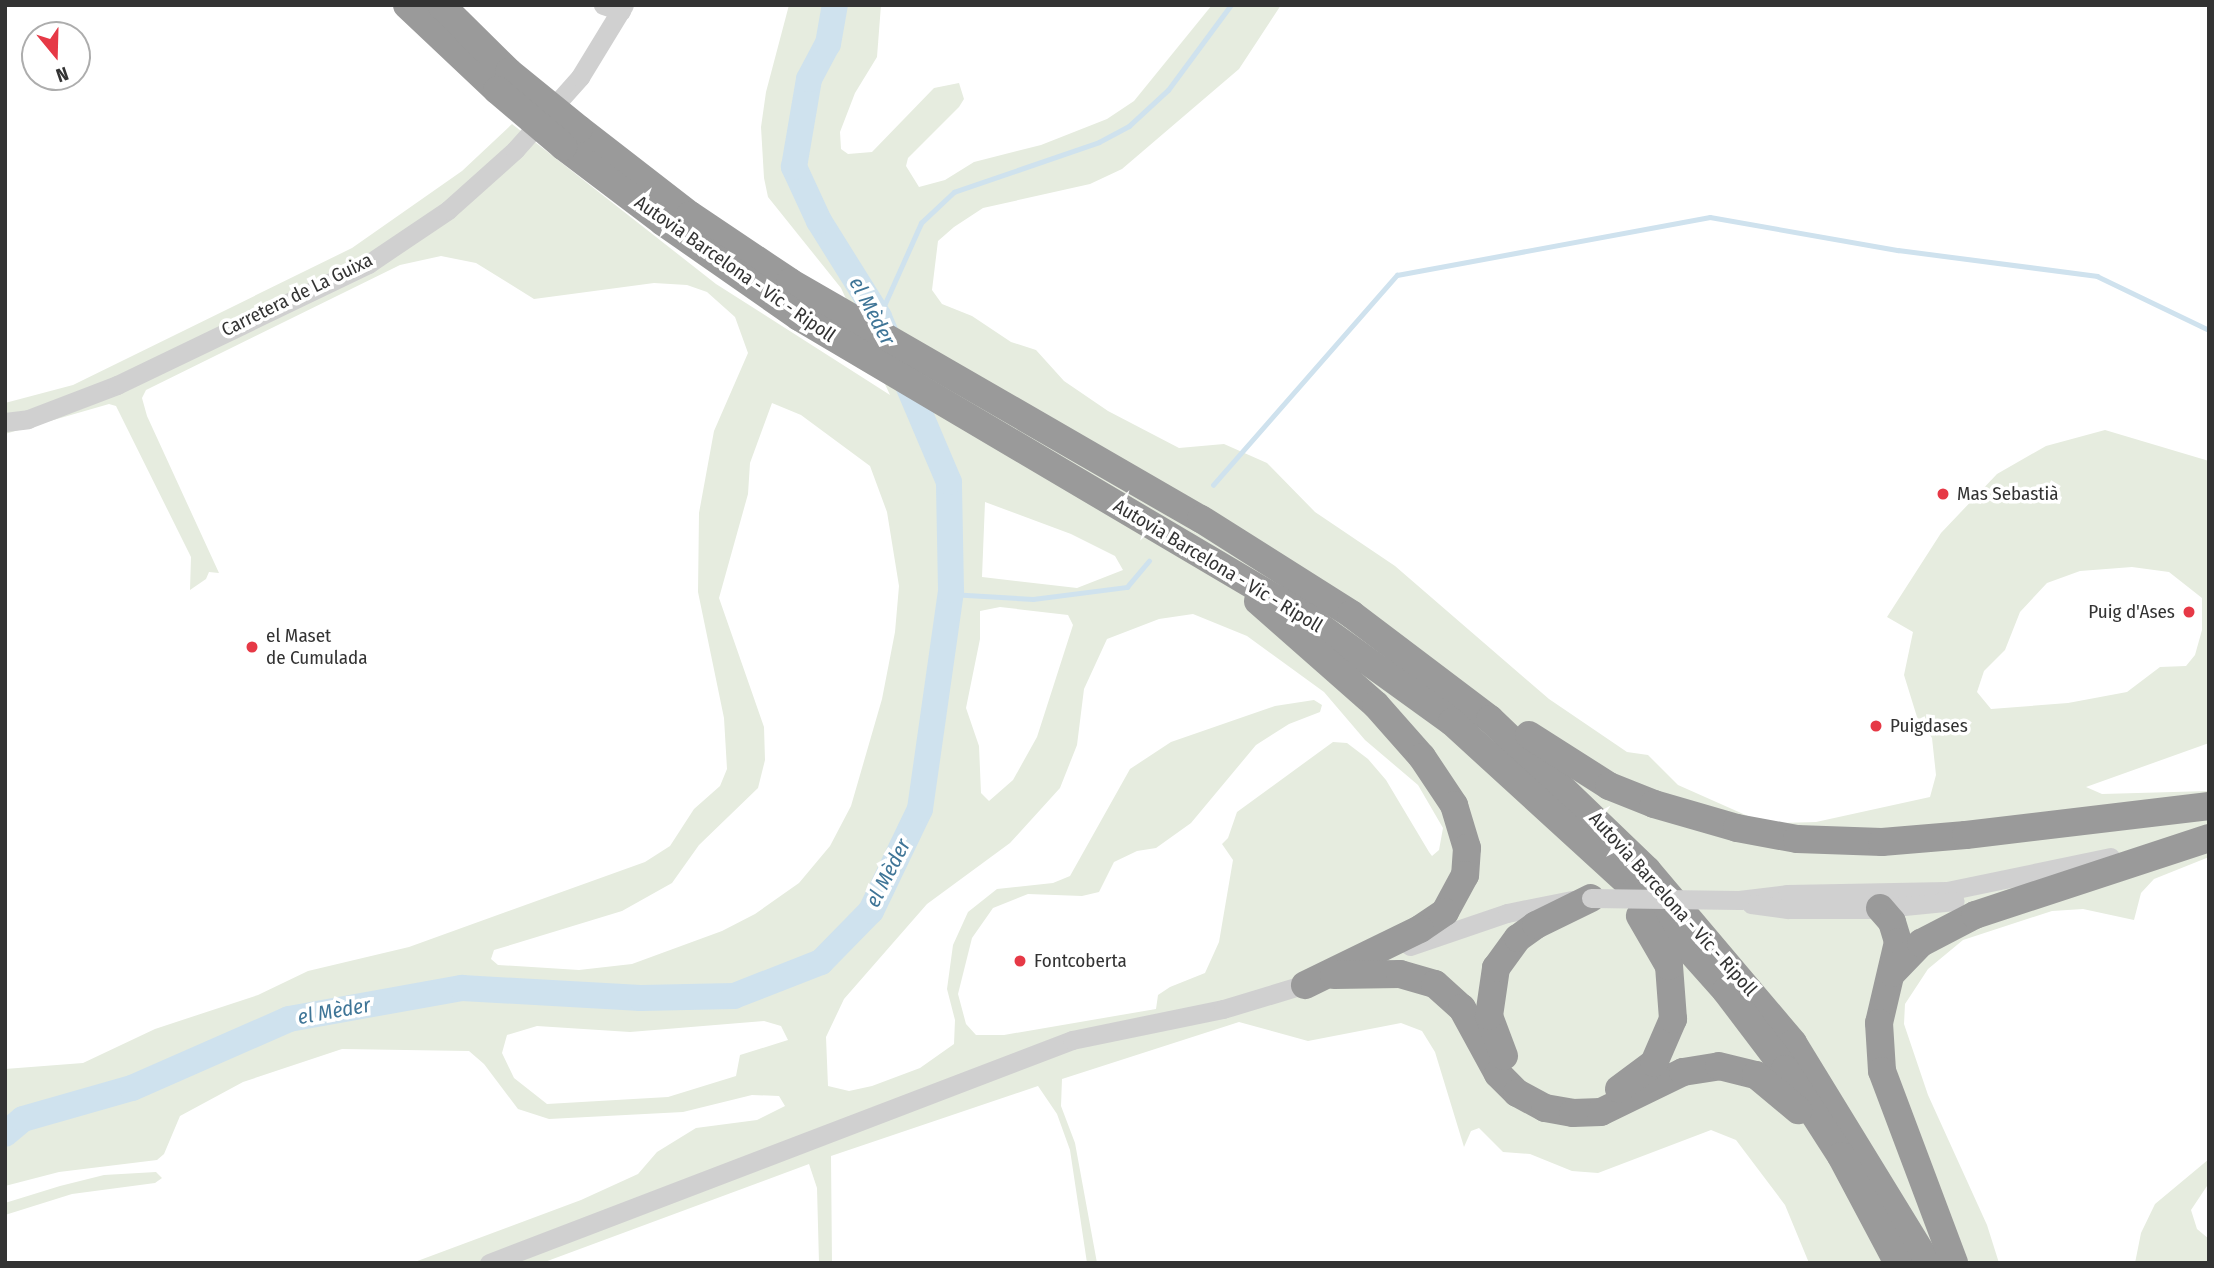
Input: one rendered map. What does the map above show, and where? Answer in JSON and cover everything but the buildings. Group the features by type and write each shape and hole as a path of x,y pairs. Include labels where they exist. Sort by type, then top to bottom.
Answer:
{"highway":[{"name":"Autovia Barcelona - Vic - Ripoll","path":"407,5 571,137 663,222 799,317 1305,616 1452,722 1620,877 1726,991 1785,1069 1841,1156 1898,1263"},
{"name":"Autovia Barcelona - Vic - Ripoll","path":"441,5 503,81"},
{"name":"Autovia Barcelona - Vic - Ripoll","path":"571,137 790,282 1201,519 1352,614 1490,719 1630,852 1742,979 1793,1043 1928,1263"},
{"path":"1232,573 1271,615 1376,705 1422,757 1454,806 1467,848 1462,881 1445,912 1420,929 1305,985"},
{"path":"1490,719 1502,718 1609,786 1654,804 1737,828 1797,839 1882,842 1966,835 2209,806"},
{"path":"1890,975 1921,943 1975,915 2209,838"},
{"path":"1591,898 1557,912 1518,938 1496,968 1489,998 1492,1034 1513,1069 1541,1088 1570,1098 1612,1093 1640,1077 1660,1054 1673,1019 1669,966 1653,934 1620,889 1620,877"},
{"path":"1880,908 1897,935 1879,1023 1882,1071 1954,1263"},
{"path":"1334,975 1400,974 1436,985 1462,1008 1498,1074 1517,1093 1545,1108 1601,1112 1683,1072 1732,1068 1756,1075 1784,1095 1841,1156"}],"street":[{"name":"Carretera de La Guixa","path":"5,422 28,419 100,392 368,264 448,210 515,150 580,77 616,7"},
{"path":"489,1263 1072,1040 1223,1009 1305,985 1507,913 1591,898 1746,899 1947,891 2103,859 2209,827"},
{"path":"1746,899 1768,908 1880,908 2004,894 2084,870 2103,859"}],"shaded area":[{"path":"789,5 881,5 877,57 855,93 840,132 841,149 848,154 872,152 934,88 959,83 964,99 959,107 908,158 906,166 919,187 945,180 974,162 1041,145 1107,119 1134,101 1212,5 1281,5 1239,69 1122,169 1090,184 983,208 954,227 938,241 932,290 942,304 972,316 1011,342 1036,350 1064,381 1108,411 1179,448 1224,444 1267,463 1315,512 1395,566 1549,699 1627,752 1648,755 1678,785 1750,817 1782,823 1816,822 1930,797 1936,775 1932,738 1917,717 1904,675 1913,632 1887,617 1941,533 1997,474 2046,446 2105,430 2209,461 2209,743 2086,787 2102,794 2209,791 2209,857 2154,879 2141,893 2134,920 2083,909 2052,911 1963,940 1928,969 1905,1004 1904,1024 1928,1095 1987,1225 1999,1263 1809,1263 1785,1205 1736,1140 1711,1130 1598,1173 1572,1171 1530,1154 1503,1152 1479,1128 1471,1131 1464,1147 1435,1052 1422,1031 1401,1023 1308,1041 1239,1022 1062,1079 1061,1106 1075,1143 1097,1263 1087,1263 1070,1150 1057,1114 1038,1086 831,1156 832,1263 819,1263 817,1188 809,1164 542,1263 412,1263 581,1200 638,1174 657,1152 696,1128 757,1120 785,1106 779,1096 752,1095 683,1112 549,1119 518,1109 484,1064 469,1051 342,1049 243,1082 180,1116 164,1154 157,1160 59,1172 5,1186 5,1069 83,1063 155,1029 258,995 308,971 409,947 645,862 670,846 694,809 720,786 727,769 724,718 698,592 699,513 714,431 748,353 735,317 707,292 687,285 654,283 534,299 476,263 441,256 400,265 146,390 142,398 147,416 219,573 209,572 206,579 190,590 191,557 116,406 109,404 5,434 5,403 73,385 352,248 462,171 512,124 716,284 890,395 841,288 768,197 761,127 766,92","holes":["772,403 801,415 870,466 887,512 899,586 895,632 882,699 851,806 830,846 799,883 755,914 722,931 632,964 579,970 498,965 491,959 494,950 622,911 672,883 699,845 758,788 765,760 764,727 719,598 748,494 750,463","985,502 1071,534 1115,556 1123,570 1077,588 982,577","2132,567 2169,572 2202,598 2202,630 2195,655 2186,666 2160,667 2127,692 2068,703 1991,709 1977,692 1984,671 2005,650 2020,612 2047,583 2080,571","1000,607 1068,615 1073,625 1037,737 1013,780 989,801 981,793 979,746 966,708 980,639 980,611","1193,614 1247,636 1324,692 1365,740 1418,785 1443,828 1439,850 1432,856 1386,780 1368,759 1347,743 1333,742 1237,812 1228,838 1222,844 1233,860 1219,942 1205,973 1170,987 1158,995 1156,1009 1004,1035 976,1035 966,1024 958,994 972,938 993,908 1028,894 1082,896 1099,892 1114,862 1137,851 1156,848 1191,823 1256,745 1289,724 1320,712 1322,705 1314,700 1275,706 1171,742 1130,769 1070,876 1053,883 997,889 968,912 953,945 947,989 955,1020 954,1044 920,1068 872,1086 849,1091 828,1086 826,1037 844,999 927,904 1010,843 1060,788 1077,745 1084,689 1107,639 1159,619","764,1021 781,1026 788,1040 740,1055 736,1076 668,1097 547,1104 514,1078 502,1053 507,1035 537,1026 630,1032"]},
{"path":"2209,1159 2209,1183 2191,1210 2197,1229 2209,1239 2209,1263 2135,1263 2141,1233 2155,1204"},
{"path":"156,1172 162,1178 155,1183 72,1194 5,1215 5,1203 60,1186 104,1175"}],"waterway":[{"name":"el Mèder","path":"5,1134 23,1119 132,1088 289,1019 462,988 641,998 734,996 821,962 871,911 920,809 951,590 949,482 879,317 819,221 794,167 809,79 828,44 835,5"},
{"path":"879,317 921,223 954,192 1099,142 1129,126 1168,90 1231,5"},
{"path":"1213,485 1397,275 1710,217 1898,250 2097,276 2209,330"},
{"path":"950,594 1033,599 1127,587 1149,561"}],"place":[{"name":"Mas Sebastià","path":"1943,494"},
{"name":"Puig d'Ases","path":"2189,612"},
{"name":"el Maset de Cumulada","path":"252,647"},
{"name":"Puigdases","path":"1876,726"},
{"name":"Fontcoberta","path":"1020,961"}]}
